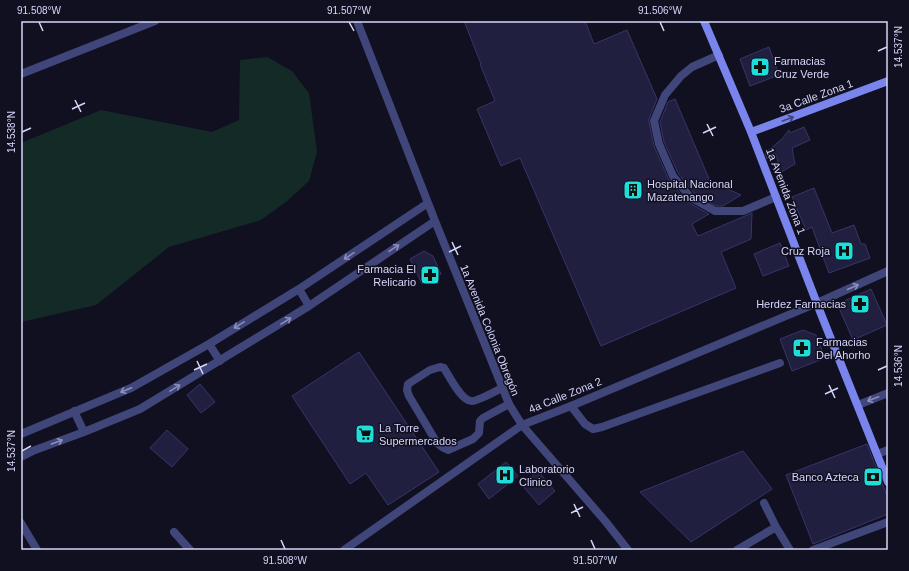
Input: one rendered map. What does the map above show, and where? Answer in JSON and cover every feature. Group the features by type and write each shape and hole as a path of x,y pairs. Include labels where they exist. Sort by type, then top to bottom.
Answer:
{"main road":[{"name":"1a Avenida Zona 1","path":"704,21 751,132 888,482"},
{"name":"3a Calle Zona 1","path":"751,132 888,81"}],"street":[{"path":"21,74 155,21"},
{"name":"1a Avenida Colonia Obregón","path":"357,21 508,404 522,425 606,522 628,550"},
{"path":"718,55 692,67 681,76 665,94 654,121 659,144 673,176 690,197 715,212 743,211 776,197"},
{"path":"21,434 131,388 299,289 428,203"},
{"path":"21,457 35,450 140,409 220,362 309,306 435,221"},
{"name":"4a Calle Zona 2","path":"344,550 522,425 571,406 888,272"},
{"path":"299,289 309,306"},
{"path":"208,344 220,362"},
{"path":"571,406 585,424 593,429 598,428 780,363"},
{"path":"502,388 473,401 467,401 462,396 444,368 440,366 430,370 408,384 407,390 409,396 438,443 442,448 448,450 473,439 479,433 480,421 508,404"},
{"path":"858,405 888,393"},
{"path":"74,411 84,432"},
{"path":"877,454 888,450"},
{"path":"764,503 790,550"},
{"path":"813,550 888,522"},
{"path":"21,523 37,550"},
{"path":"737,550 776,527"},
{"path":"174,532 190,550"}],"green space":[{"path":"267,57 292,71 309,93 317,152 309,181 287,201 261,220 169,247 96,305 21,322 21,143 101,110 212,132 239,120 240,60"}],"building":[{"name":"Hospital Nacional Mazatenango","path":"464,21 585,21 594,44 627,30 657,99 649,122 654,146 668,178 686,201 709,214 692,224 698,236 752,213 751,239 721,252 736,288 601,346 520,158 501,166 477,109 495,101"},
{"name":"Farmacias Cruz Verde","path":"769,47 779,75 750,86 740,59"},
{"path":"675,99 710,181 741,195 723,206 716,206 694,193 678,173 664,142 660,122 668,102"},
{"path":"804,127 810,140 792,148 795,164 781,172 776,155 767,159 765,153 782,139 789,130 790,133"},
{"path":"814,188 832,233 854,225 861,244 865,244 870,258 829,273 812,227 806,230 792,197"},
{"path":"780,243 789,266 763,276 754,254"},
{"path":"424,251 433,256 441,274 422,284 410,259"},
{"path":"871,289 887,325 853,340 839,308 846,300"},
{"name":"Farmacias Del Ahorho","path":"803,330 816,335 825,358 792,371 780,339"},
{"name":"La Torre Supermercados","path":"359,352 439,472 388,505 366,473 350,484 292,396"},
{"path":"200,384 215,402 201,413 187,395"},
{"path":"167,430 188,449 172,467 150,448"},
{"path":"867,444 888,498 888,514 813,544 786,475"},
{"path":"743,451 772,489 691,542 640,492"},
{"path":"506,462 518,476 489,499 478,484"},
{"path":"538,471 555,491 539,505 522,485"}],"place":[{"name":"Farmacias Cruz Verde","path":"760,67"},
{"name":"Hospital Nacional Mazatenango","path":"633,190"},
{"name":"Cruz Roja","path":"844,251"},
{"name":"Farmacia El Relicario","path":"430,275"},
{"name":"Herdez Farmacias","path":"860,304"},
{"name":"Farmacias Del Ahorho","path":"802,348"},
{"name":"La Torre Supermercados","path":"365,434"},
{"name":"Laboratorio Clinico","path":"505,475"},
{"name":"Banco Azteca","path":"873,477"}]}
